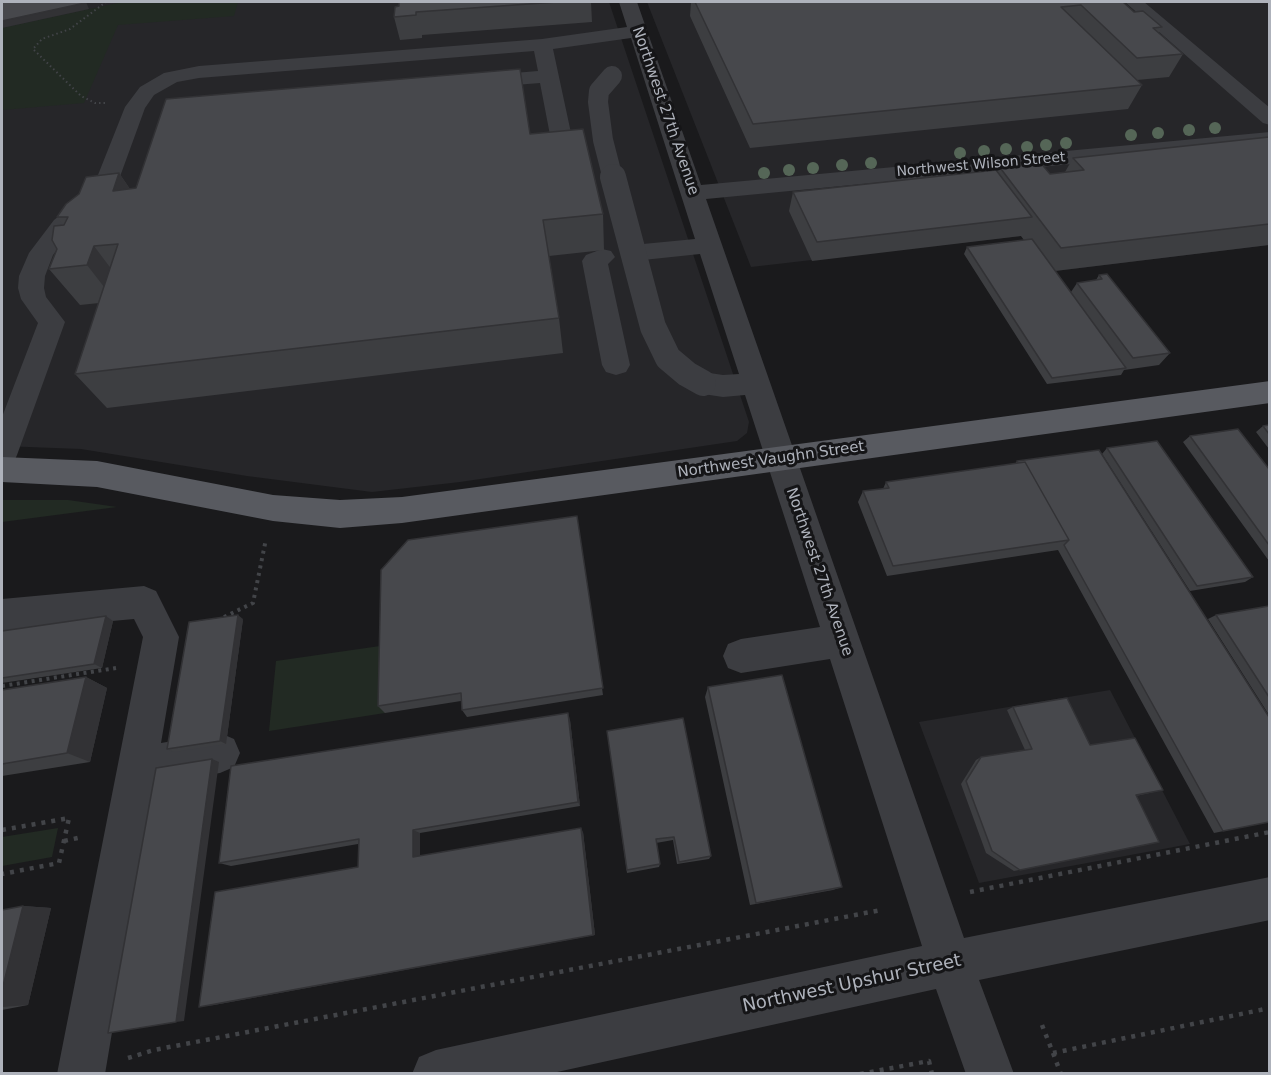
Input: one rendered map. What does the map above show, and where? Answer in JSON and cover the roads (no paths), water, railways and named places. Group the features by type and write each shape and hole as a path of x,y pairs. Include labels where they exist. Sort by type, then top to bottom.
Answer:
{"main road":[{"name":"Northwest Vaughn Street","path":"2,470 97,474 273,508 340,514 402,510 1269,392"}],"street":[{"name":"Northwest 27th Avenue","path":"628,2 950,963 990,1074"},
{"path":"1134,2 1269,119"},
{"path":"2,455 52,322 34,299 31,288 32,276 41,252 63,225 102,193 138,102 159,82 183,74 335,71 638,31"},
{"path":"542,45 567,160"},
{"path":"651,69 612,76 599,91 598,102 603,140 653,327 668,358 687,374 703,383 723,386 756,384"},
{"path":"456,84 549,76"},
{"name":"Northwest Wilson Street","path":"693,193 1269,138"},
{"path":"642,252 710,245"},
{"path":"602,257 595,261 616,365"},
{"path":"2,615 144,602 159,649 81,1074"},
{"path":"741,656 842,640"},
{"path":"138,766 220,753"},
{"name":"Northwest Upshur Street","path":"436,1074 950,963 1269,898"}]}
